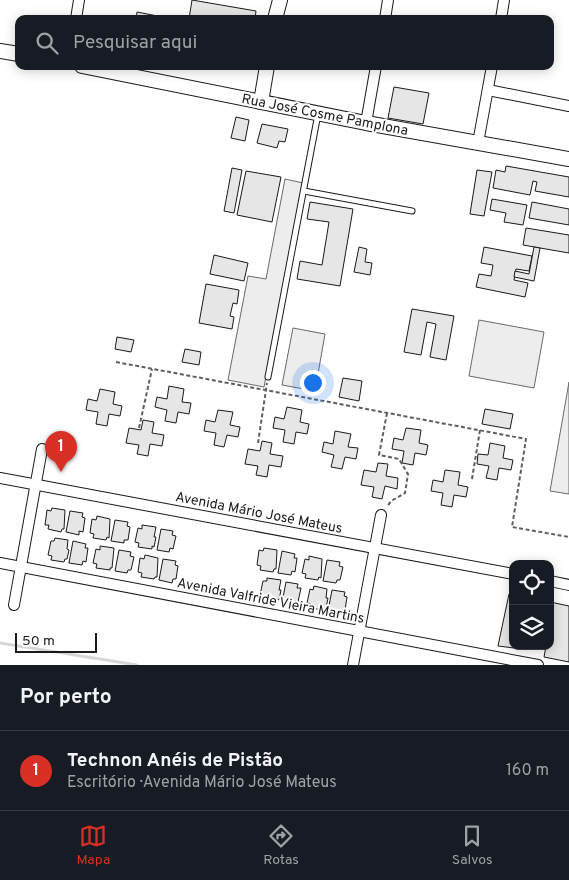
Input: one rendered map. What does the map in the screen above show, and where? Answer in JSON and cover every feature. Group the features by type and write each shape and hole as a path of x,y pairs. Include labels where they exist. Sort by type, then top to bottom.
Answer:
{"main road":[{"path":"276,15 280,0"},
{"path":"0,51 15,53"},
{"name":"Rua José Cosme Pamplona","path":"102,70 318,114 569,158"},
{"path":"261,102 266,70"}],"street":[{"path":"77,15 79,0"},
{"path":"386,15 388,0"},
{"path":"502,15 504,0"},
{"path":"366,123 375,70"},
{"path":"478,143 491,70"},
{"path":"488,90 569,106"},
{"path":"14,605 42,449"},
{"name":"Avenida Mário José Mateus","path":"0,478 509,573"},
{"path":"353,665 381,515"},
{"name":"Avenida Valfride Vieira Martins","path":"0,563 532,664"},
{"path":"554,582 569,585"}],"lane":[{"path":"268,377 318,114"},
{"path":"304,191 412,211"}],"path":[{"path":"116,362 526,439 512,527 569,537"},
{"path":"139,428 152,369"},
{"path":"258,443 268,377"},
{"path":"381,515 391,501 405,493 408,474 399,459 379,455 387,413"},
{"path":"472,479 480,430"}],"shaded area":[{"path":"285,179 303,183 264,387 228,380 248,276 266,279"},
{"path":"479,320 544,332 534,388 469,376"},
{"path":"293,328 325,334 315,391 282,385"},
{"path":"569,382 569,494 550,491"}],"building":[{"path":"192,0 256,11 256,15 190,15"},
{"path":"137,12 152,15 137,15"},
{"path":"394,87 429,93 423,124 388,118"},
{"path":"236,117 249,120 245,141 231,138"},
{"path":"262,124 288,129 285,142 279,141 277,148 257,143"},
{"path":"506,166 569,177 569,197 535,191 537,182 533,181 530,195 493,188 496,170 505,172"},
{"path":"232,168 242,170 234,213 224,211"},
{"path":"477,170 492,172 484,216 470,214"},
{"path":"246,171 281,177 272,222 237,215"},
{"path":"492,199 527,205 523,225 504,222 506,213 490,210"},
{"path":"310,202 353,209 340,286 297,279 300,261 322,265 329,222 307,219"},
{"path":"532,202 569,209 569,225 529,218"},
{"path":"526,228 569,235 569,253 523,245"},
{"path":"359,247 367,249 365,262 372,263 370,275 354,272"},
{"path":"484,247 532,256 529,271 516,269 514,280 528,283 525,297 476,287 479,274 491,276 493,265 481,263"},
{"path":"534,247 540,248 534,281 514,277 515,271 529,274"},
{"path":"214,255 248,263 244,281 210,274"},
{"path":"206,284 239,290 237,304 233,303 230,316 234,317 232,329 199,323"},
{"path":"412,309 454,316 446,360 430,357 436,324 427,322 421,355 404,352"},
{"path":"117,337 134,340 131,352 115,349"},
{"path":"185,349 201,352 199,365 182,362"},
{"path":"343,378 362,381 359,401 339,397"},
{"path":"169,386 184,389 182,402 191,403 189,414 178,412 176,423 165,421 167,410 155,407 157,397 167,399"},
{"path":"100,389 115,392 113,404 122,406 120,416 109,414 107,426 96,424 98,412 86,410 88,399 97,401"},
{"path":"287,407 302,410 300,422 309,424 307,434 296,432 294,444 283,442 285,430 273,428 275,417 284,419"},
{"path":"485,409 513,414 510,429 482,424"},
{"path":"218,410 233,412 230,425 240,427 238,437 227,435 224,447 214,445 216,433 204,431 206,420 215,422"},
{"path":"143,420 154,422 152,433 164,435 162,446 150,444 148,456 137,454 139,445 126,443 129,428 141,430"},
{"path":"406,428 421,430 419,443 428,445 426,455 415,453 413,465 402,463 404,451 392,449 394,438 403,440"},
{"path":"335,431 351,434 348,447 358,448 356,459 345,457 342,469 331,467 334,455 322,452 324,442 333,444"},
{"path":"262,441 272,443 270,454 283,456 281,467 269,465 267,477 256,475 258,466 245,464 248,449 260,451"},
{"path":"490,443 505,446 503,458 513,460 511,470 499,468 497,480 486,478 489,466 477,464 478,454 488,455"},
{"path":"378,463 388,464 386,476 398,478 397,489 385,486 382,499 372,497 374,487 361,485 364,470 376,472"},
{"path":"445,470 460,472 458,485 468,487 466,497 454,495 452,507 441,505 443,493 431,491 433,480 443,482"},
{"path":"52,508 65,510 64,529 61,532 48,529 49,525 45,525 47,510 51,511"},
{"path":"70,511 83,513 82,517 85,518 83,532 79,531 79,535 66,532"},
{"path":"97,516 110,519 109,538 107,537 106,540 93,538 94,534 90,533 92,519 96,520"},
{"path":"115,520 128,522 127,526 130,527 128,540 124,540 124,543 111,541"},
{"path":"142,525 156,527 154,537 156,537 152,549 138,547 139,543 135,542 138,528 142,529"},
{"path":"161,529 173,531 172,535 176,536 173,549 170,548 169,552 157,550"},
{"path":"55,538 68,540 67,549 69,550 67,559 64,562 51,560 52,556 48,555 51,541 54,541"},
{"path":"73,541 86,544 85,548 88,548 86,562 83,561 82,565 69,563"},
{"path":"100,546 114,548 112,568 110,570 96,568 97,564 93,563 96,549 100,550"},
{"path":"264,548 277,550 276,569 273,572 260,570 261,566 257,565 259,550 263,551"},
{"path":"119,550 131,552 130,556 134,557 131,570 128,570 127,573 115,571"},
{"path":"282,551 295,554 294,558 297,558 295,572 292,571 291,575 278,573"},
{"path":"145,555 158,558 157,577 154,579 141,577 142,573 138,572 140,558 144,559"},
{"path":"309,556 322,559 321,578 319,577 318,580 305,578 306,574 302,573 305,559 309,560"},
{"path":"163,559 176,561 175,565 178,566 176,579 173,579 172,583 159,580"},
{"path":"327,560 340,562 339,566 343,567 340,580 337,580 336,583 323,581"},
{"path":"267,578 281,580 279,590 281,590 277,602 263,600 264,596 260,595 263,581 267,581"},
{"path":"286,582 298,584 297,588 301,588 298,602 295,601 294,605 282,603"},
{"path":"314,586 327,589 326,598 328,598 326,608 323,610 310,608 311,604 307,603 310,589 313,590"},
{"path":"332,590 345,592 344,596 347,597 345,610 342,610 341,614 328,611"},
{"path":"509,594 509,647 498,646"},
{"path":"554,603 569,606 569,662 544,657 545,650 554,650"}],"waterway":[{"path":"0,643 137,665"}],"place":[{"name":"Technon Anéis de Pistão","path":"61,472"}]}
